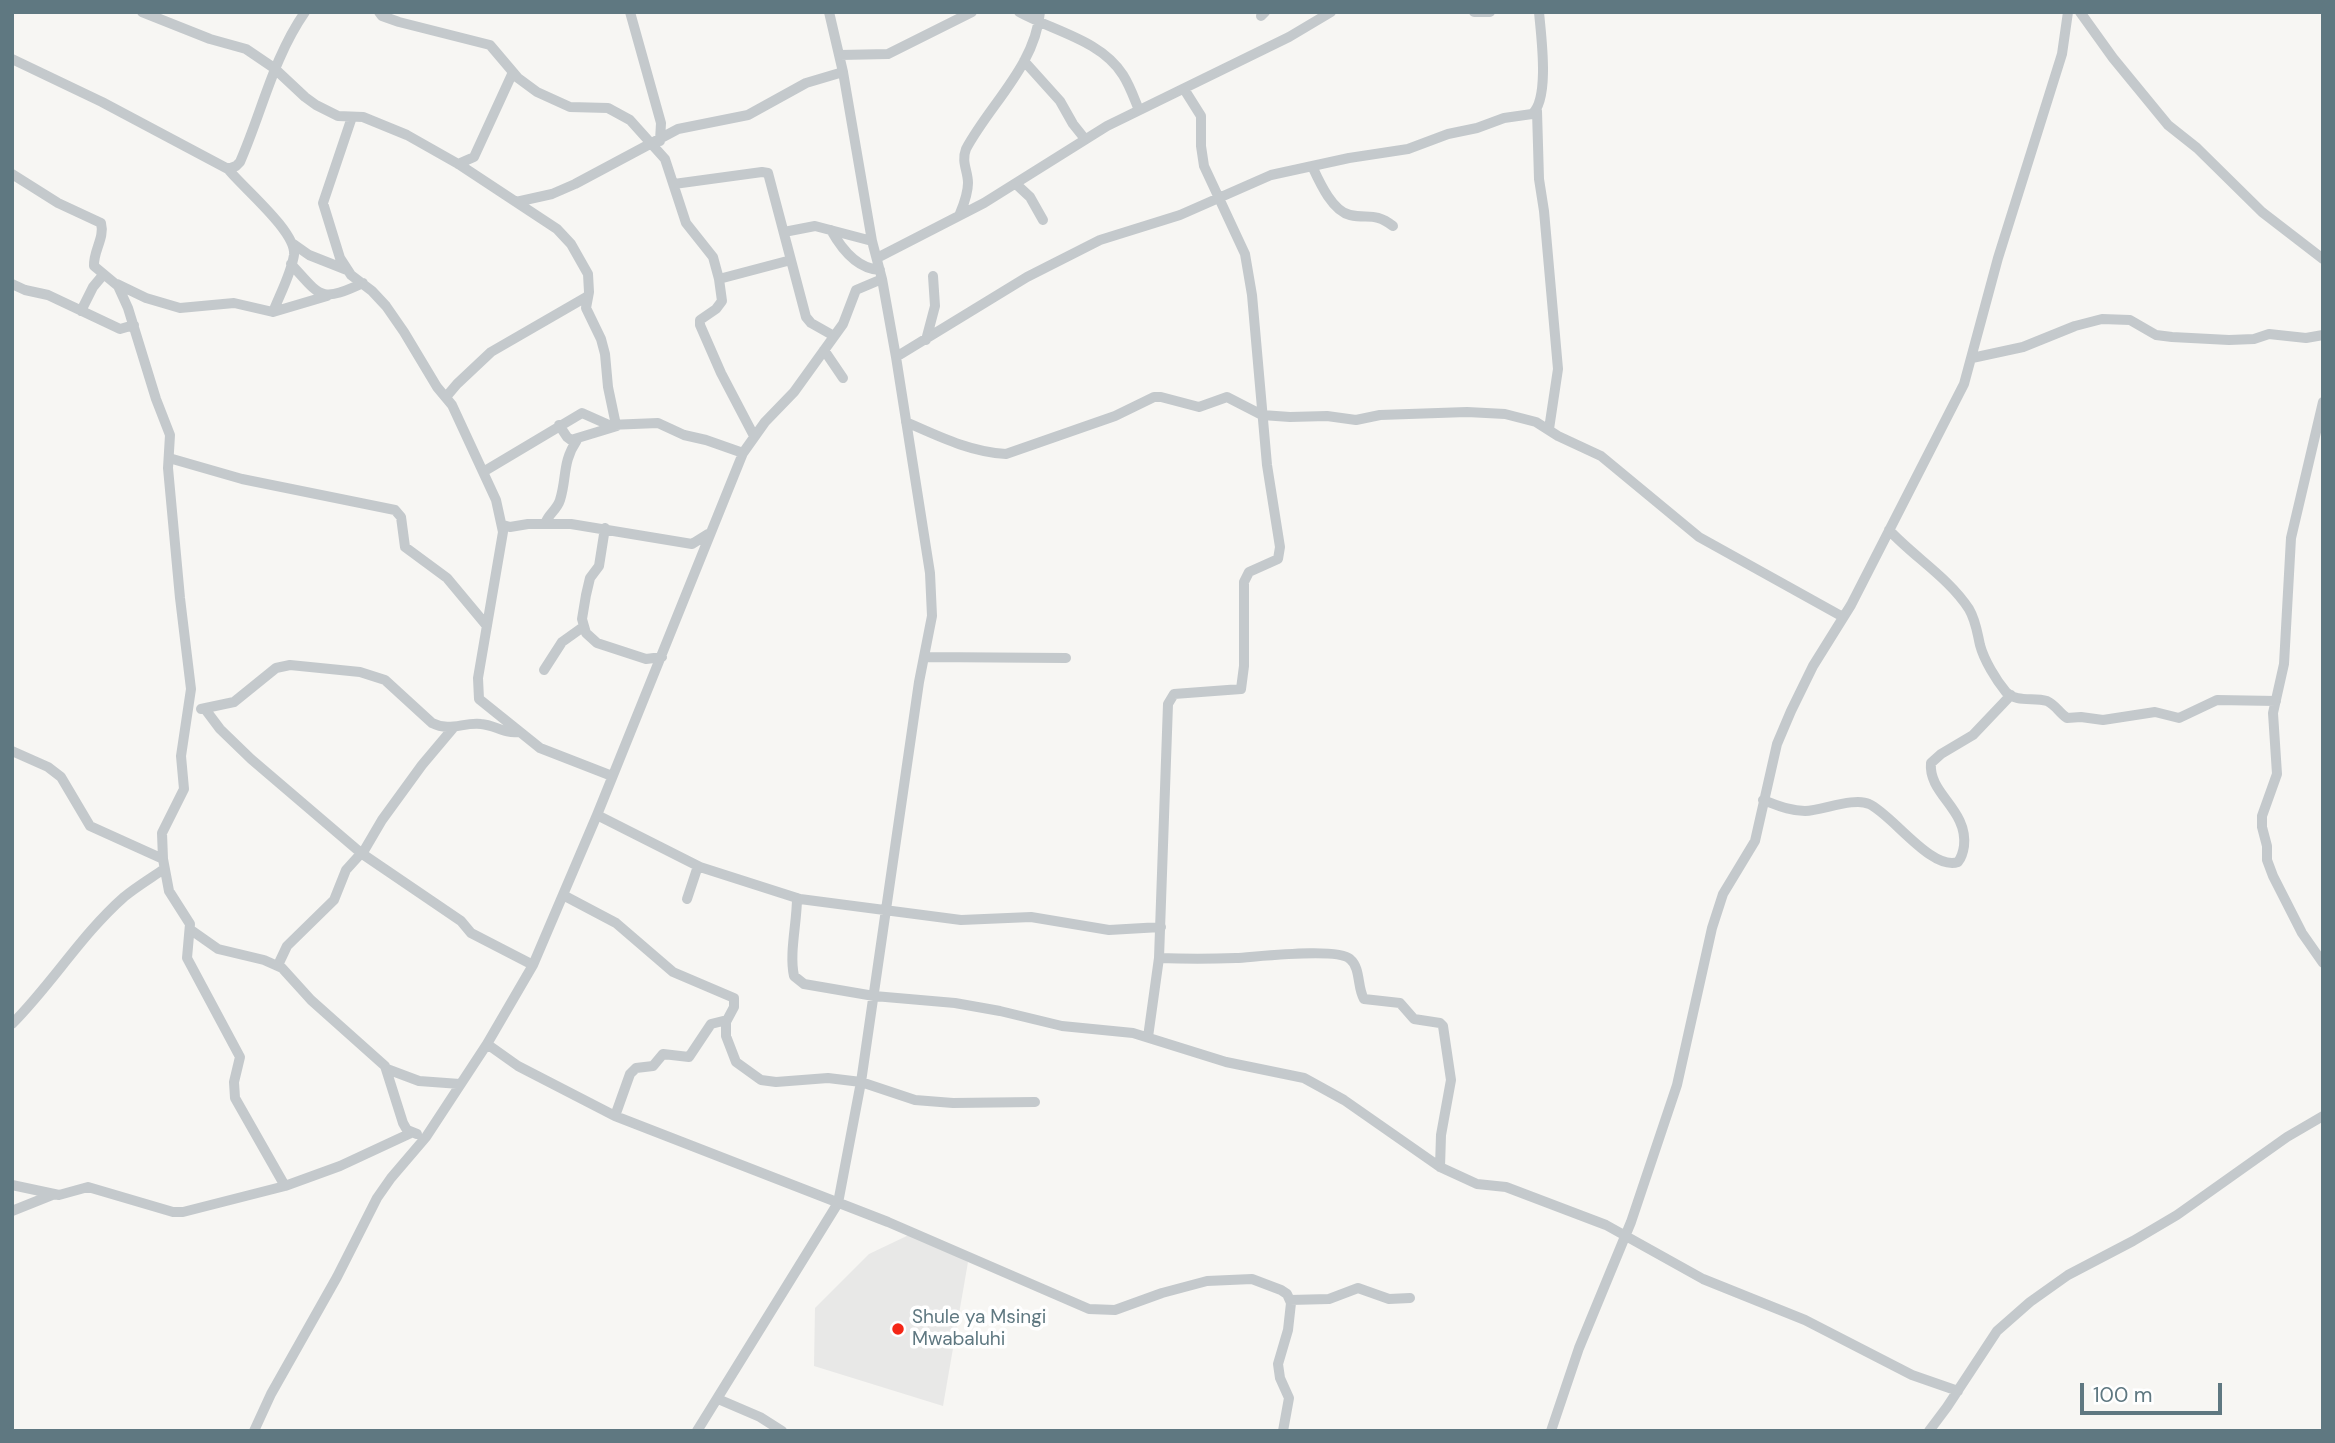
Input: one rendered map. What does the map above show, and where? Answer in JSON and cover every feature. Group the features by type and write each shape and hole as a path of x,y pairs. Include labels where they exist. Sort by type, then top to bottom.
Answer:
{"street":[{"path":"142,12 210,39 246,49 274,68 316,105 338,116 363,117 378,121 407,135 547,220 571,244 587,274 586,308 605,354 608,387 617,426"},
{"path":"228,169 236,166 242,157 274,68 305,12"},
{"path":"379,12 399,22 491,45 513,72 537,92 570,107 603,107 616,111 657,143 674,184 685,223 713,257 719,279 720,305 700,320 700,326 754,436"},
{"path":"630,12 661,123 657,143"},
{"path":"698,1431 838,1203 861,1082 932,616 932,591 896,357 830,12"},
{"path":"840,55 888,54 972,12"},
{"path":"1019,12 1039,17 1110,59 1122,73 1139,110"},
{"path":"1474,12 1490,12"},
{"path":"1539,12 1542,79 1542,93 1536,111 1539,179 1558,369 1549,429"},
{"path":"1551,1431 1570,1373 1625,1235 1677,1085 1712,928 1723,894 1755,841 1777,744 1814,666 1843,617 1964,384 1998,258 2062,54 2068,12"},
{"path":"2080,12 2113,58 2168,125 2197,148 2262,212 2323,259"},
{"path":"877,258 1016,184 1085,139 1289,37 1328,13"},
{"path":"959,216 968,189 963,160 966,149 1024,61 1036,36 1039,17"},
{"path":"1024,61 1060,101 1085,139"},
{"path":"13,62 102,102 228,169 265,206 294,251 273,312"},
{"path":"458,164 474,157 513,72"},
{"path":"516,202 552,194 575,184 657,143 678,129 748,115 806,83 843,72"},
{"path":"1148,1037 1161,928 1168,704 1174,694 1241,689 1244,666 1244,582 1249,572 1278,559 1280,547 1267,465 1247,263 1240,241 1217,199 1202,159 1201,116 1184,89"},
{"path":"896,357 1013,285 1111,236 1180,215 1271,175 1408,149 1448,134 1536,111"},
{"path":"352,117 323,203 340,258 347,270 386,306 446,397 496,500 503,525 477,695 482,702 540,748 612,776"},
{"path":"1312,166 1322,186 1341,211 1353,216 1376,217 1393,226"},
{"path":"674,184 766,172 771,179 806,317 811,323 834,336"},
{"path":"12,174 58,203 101,223 102,233 94,266 119,289 134,325 156,399 170,435 169,458 180,598 191,688 181,755 184,789 162,833 164,864 169,891 190,924 187,958 240,1057 234,1082 235,1098 285,1186"},
{"path":"1016,184 1030,197 1043,220"},
{"path":"784,232 815,226 872,241"},
{"path":"831,230 844,251 867,268 881,274"},
{"path":"290,241 305,253 347,270"},
{"path":"719,279 791,260"},
{"path":"291,264 312,287 327,296"},
{"path":"254,1431 271,1394 331,1288 377,1198 426,1137 487,1044 533,965 662,657 743,453 754,436 794,392 843,324 856,290 881,274"},
{"path":"926,340 935,306 933,276"},
{"path":"107,278 146,298 180,307 234,303 273,312 337,295 363,284"},
{"path":"81,311 93,287 107,278"},
{"path":"12,284 47,295 120,329 134,325"},
{"path":"446,397 491,352 588,296"},
{"path":"1972,358 2024,347 2075,326 2102,319 2130,320 2162,336 2228,340 2254,339 2269,334 2306,338 2323,335"},
{"path":"824,350 843,378"},
{"path":"906,422 971,448 1006,454 1115,416 1154,397 1199,407 1227,397 1262,415 1290,417 1328,416 1356,420 1402,414 1488,413 1522,418 1601,456 1699,537 1843,617"},
{"path":"2323,402 2291,538 2284,664 2273,730 2277,774 2262,816 2267,860 2302,933 2323,963"},
{"path":"483,472 582,413 617,426"},
{"path":"559,425 566,437 577,440 617,426 658,423 684,435 711,441 743,453"},
{"path":"545,524 548,515 559,505 565,463 577,440"},
{"path":"169,458 242,478 395,510 401,517 405,547 451,582 487,626"},
{"path":"503,525 510,527 528,524 571,524 605,528 692,544 701,556"},
{"path":"605,528 599,566 588,584 583,627 597,643 646,659 662,657"},
{"path":"1889,530 1949,586 1967,607 1977,626 1982,651 1996,678 2011,695 2020,699 2048,701 2067,718 2103,720 2146,713 2179,718 2217,700 2276,701"},
{"path":"692,544 710,532"},
{"path":"544,670 562,642 583,627"},
{"path":"924,657 1066,658"},
{"path":"646,659 654,676"},
{"path":"188,711 234,702 276,668 290,665 374,676 392,685 432,723 446,728 485,724 509,733 519,732"},
{"path":"1763,800 1791,810 1804,811 1864,802 1873,805 1904,834 1936,857 1946,862 1958,862 1963,851 1964,830 1957,812 1944,797 1931,773 1931,763 1973,735 2011,695"},
{"path":"205,709 220,729 251,759 361,853 461,920 471,933 533,965"},
{"path":"278,965 287,946 334,900 346,870 361,853 422,765 454,727"},
{"path":"12,751 48,767 61,777 90,826 164,864"},
{"path":"597,815 698,866 797,898 961,920 1031,918 1109,930 1161,928"},
{"path":"12,1024 31,1006 105,916 164,864"},
{"path":"687,899 698,866"},
{"path":"563,895 616,923 673,972 734,998 734,1007 727,1020 726,1036 734,1060 761,1080 776,1082 828,1078 861,1082 915,1100 953,1103 1035,1102"},
{"path":"797,898 792,965 794,976 804,984 874,996 968,1005 1062,1026 1119,1031 1148,1037 1191,1053 1311,1081 1344,1100 1440,1167 1477,1184 1506,1187 1606,1225 1703,1279 1805,1320 1912,1375 1958,1391"},
{"path":"191,930 218,949 278,965 311,1000 387,1069 419,1081 460,1084"},
{"path":"1159,958 1344,955 1353,961 1364,999 1399,1003 1414,1018 1440,1023 1443,1026 1451,1080 1441,1135 1440,1167"},
{"path":"615,1116 632,1072 639,1067 653,1066 663,1054 689,1057 711,1024 727,1020"},
{"path":"487,1044 518,1066 615,1116 952,1248 1089,1309 1115,1310 1162,1293 1207,1281 1227,1279 1259,1281 1281,1290 1290,1300 1291,1316 1278,1364 1280,1378 1289,1398 1283,1431"},
{"path":"387,1069 402,1122 411,1133 426,1137"},
{"path":"1928,1431 1997,1331 2039,1294 2177,1215 2287,1137 2323,1116"},
{"path":"12,1185 62,1195 85,1187 177,1212 285,1186 340,1166 411,1133"},
{"path":"12,1211 54,1194"},
{"path":"1290,1300 1329,1299 1357,1288 1389,1299 1410,1298"},
{"path":"718,1399 760,1417 782,1431"}],"shaded area":[{"path":"913,1233 968,1262 943,1406 814,1366 815,1308 869,1254"}],"place":[{"name":"Shule ya Msingi Mwabaluhi","path":"898,1329"}]}
